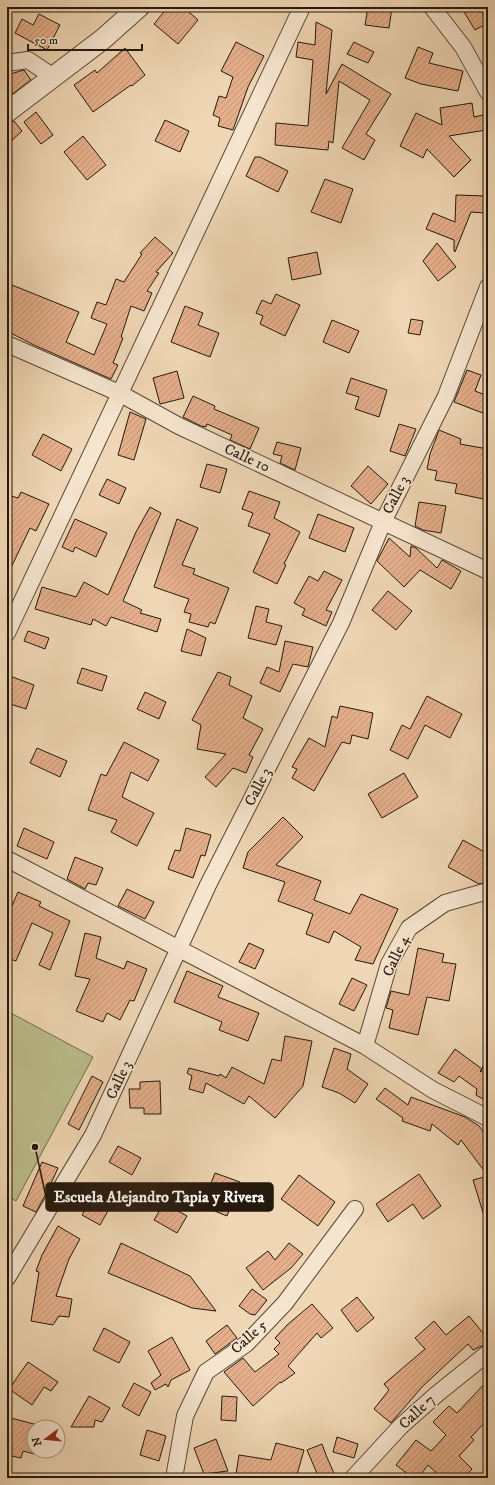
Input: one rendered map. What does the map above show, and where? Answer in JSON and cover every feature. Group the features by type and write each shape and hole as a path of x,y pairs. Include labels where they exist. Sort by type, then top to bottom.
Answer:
{"street":[{"path":"7,112 52,76 104,39 139,7"},
{"path":"7,633 302,7"},
{"path":"432,7 463,47 488,92"},
{"path":"7,63 28,60 52,76"},
{"name":"Calle 3","path":"7,1278 94,1135 208,885 341,623 383,522 446,396 488,287"},
{"name":"Calle 10","path":"7,344 119,393 179,426 488,571"},
{"path":"7,859 180,948 365,1046 433,1090 488,1118"},
{"name":"Calle 4","path":"365,1046 389,964 409,928 444,903 488,891"},
{"name":"Calle 5","path":"174,1478 186,1416 206,1372 246,1344 285,1303 355,1208"},
{"name":"Calle 7","path":"353,1478 401,1426 437,1394 488,1353"}],"green space":[{"path":"7,1011 93,1057 16,1201 7,1196"}],"building":[{"path":"168,7 183,7 198,20 178,44 154,24"},
{"path":"368,7 392,7 389,28 365,25"},
{"path":"461,7 479,7 488,23 475,30"},
{"path":"39,14 60,25 47,50 15,33 22,19 33,25"},
{"path":"316,22 332,30 326,94 342,64 391,94 366,134 375,140 364,160 342,148 370,100 339,81 333,143 329,141 328,150 275,145 276,123 308,126 313,60 296,57 298,42 315,45"},
{"path":"236,42 264,56 248,87 233,130 218,126 220,118 213,115 219,96 226,98 233,77 221,71"},
{"path":"354,42 374,52 368,63 347,54"},
{"path":"418,47 433,53 429,63 463,71 458,91 421,84 405,78"},
{"path":"125,48 145,75 132,86 131,85 93,112 74,85 95,70 97,73"},
{"path":"24,70 31,80 7,98 7,75"},
{"path":"472,103 474,117 483,115 486,130 449,136 471,160 454,177 427,149 423,158 400,146 416,113 442,125 440,108"},
{"path":"36,112 53,135 41,144 24,122"},
{"path":"165,120 189,131 180,152 155,141"},
{"path":"14,121 22,131 7,145 7,123"},
{"path":"83,136 106,165 87,180 64,152"},
{"path":"255,157 260,157 288,171 278,192 246,176"},
{"path":"325,179 353,189 341,223 311,212"},
{"path":"456,195 486,196 485,213 471,212 455,252 454,240 426,229 433,213 455,222"},
{"path":"155,237 173,253 156,272 159,273 147,291 152,293 144,311 131,306 121,337 123,338 113,363 118,365 111,379 34,345 7,331 7,283 79,312 66,342 94,355 107,324 91,318 97,302 106,305 116,279 124,282 142,254 140,253"},
{"path":"437,243 456,267 438,281 423,261"},
{"path":"317,252 321,274 292,280 288,258"},
{"path":"276,294 300,305 285,336 260,324 263,316 256,313 262,300 271,304"},
{"path":"185,306 203,313 198,325 219,333 210,357 171,342"},
{"path":"411,319 423,321 420,335 408,333"},
{"path":"332,320 359,331 349,353 323,342"},
{"path":"467,370 481,375 475,391 488,396 488,415 454,402"},
{"path":"177,371 184,398 160,404 153,378"},
{"path":"351,378 387,390 379,417 355,409 359,397 346,393"},
{"path":"193,396 215,406 214,409 259,428 250,449 230,440 232,435 207,424 206,427 201,426 183,417"},
{"path":"130,412 146,419 134,460 118,455"},
{"path":"399,424 416,429 405,456 390,451"},
{"path":"439,430 461,439 460,444 488,449 488,500 455,493 457,484 435,480 437,471 427,469 430,454"},
{"path":"43,434 72,449 61,471 32,455"},
{"path":"277,442 301,448 295,470 280,463 282,456 273,454"},
{"path":"207,464 227,469 220,493 200,487"},
{"path":"368,466 388,484 371,504 351,486"},
{"path":"107,479 126,488 119,504 99,495"},
{"path":"249,491 280,502 274,518 300,532 284,564 286,565 277,584 253,572 270,534 248,526 253,513 242,509"},
{"path":"21,492 49,504 36,531 30,528 7,576 7,504 11,496 18,498"},
{"path":"419,502 446,506 441,533 423,530 415,526"},
{"path":"150,507 161,513 123,601 142,610 140,613 161,619 157,632 111,617 106,626 93,619 91,625 35,609 42,587 76,597 84,582 108,595 136,532"},
{"path":"318,514 354,528 345,552 309,538"},
{"path":"75,519 107,533 96,557 75,547 73,552 62,547"},
{"path":"177,519 198,528 182,565 195,569 193,574 229,588 215,624 210,622 208,627 189,622 191,614 184,612 189,599 154,587"},
{"path":"389,538 410,557 411,546 416,548 437,568 442,560 461,571 451,589 420,570 404,587 377,561"},
{"path":"324,571 342,580 326,610 332,612 326,626 302,615 305,609 294,603 309,576 318,581"},
{"path":"388,591 412,611 396,630 372,610"},
{"path":"256,606 269,609 266,622 282,626 276,645 248,638"},
{"path":"187,629 206,638 201,656 181,651"},
{"path":"28,631 49,638 45,649 24,641"},
{"path":"285,641 313,647 308,667 293,664 280,692 260,683 267,667 279,672"},
{"path":"82,668 107,676 102,691 77,683"},
{"path":"218,672 231,677 229,685 252,696 243,718 263,729 249,755 253,757 246,773 233,768 216,787 205,777 226,754 197,749 201,725 192,720"},
{"path":"7,675 34,685 26,709 7,703"},
{"path":"145,692 166,702 159,719 137,709"},
{"path":"427,696 462,714 450,738 425,725 408,759 390,750 402,725 410,729"},
{"path":"340,706 373,713 368,739 352,735 350,744 342,742 314,791 292,778 297,769 292,767 309,738 325,747 332,716 337,718"},
{"path":"124,742 159,760 148,781 131,772 122,797 154,813 137,846 111,832 117,820 88,810 101,774 106,776"},
{"path":"37,748 67,761 60,777 30,763"},
{"path":"404,773 418,797 382,818 368,794"},
{"path":"283,817 303,837 276,865 321,881 314,900 350,914 361,894 398,909 373,964 355,960 361,947 334,931 329,943 306,934 313,914 278,901 285,882 243,868 248,852"},
{"path":"24,828 54,842 47,859 17,846"},
{"path":"186,828 211,835 205,856 201,855 193,878 168,869 175,850 180,851"},
{"path":"463,840 488,854 488,882 479,884 448,867"},
{"path":"75,857 103,868 96,885 88,883 85,889 67,879"},
{"path":"127,889 154,902 145,919 118,906"},
{"path":"18,892 41,902 39,906 70,921 50,970 39,965 53,933 32,923 16,961 7,958 7,917"},
{"path":"85,933 101,937 96,958 124,969 127,961 147,969 134,1001 130,1000 120,1020 107,1013 103,1022 76,1011 90,979 75,976"},
{"path":"249,943 264,950 255,969 239,962"},
{"path":"418,948 444,954 442,962 456,964 449,1001 427,997 418,1035 389,1028 393,1010 386,1008 391,991 409,995"},
{"path":"187,971 223,986 218,997 259,1013 248,1041 219,1030 222,1022 174,1002"},
{"path":"352,978 367,985 354,1011 339,1004"},
{"path":"285,1036 312,1041 303,1086 275,1118 249,1096 244,1104 206,1083 203,1093 189,1089 192,1076 187,1073 189,1068 219,1076 220,1074 226,1078 232,1067 264,1084 272,1059 281,1061"},
{"path":"334,1048 351,1054 347,1069 368,1084 355,1103 339,1093 322,1087"},
{"path":"455,1049 482,1069 484,1063 488,1064 488,1102 476,1095 477,1089 459,1076 454,1082 438,1073"},
{"path":"92,1076 103,1082 79,1130 68,1124"},
{"path":"160,1081 161,1114 144,1114 144,1108 130,1108 129,1089 140,1089 140,1082"},
{"path":"385,1088 408,1105 411,1097 465,1117 479,1126 488,1138 488,1176 461,1140 458,1145 432,1124 430,1131 402,1121 403,1118 376,1099"},
{"path":"118,1146 141,1158 132,1175 109,1162"},
{"path":"42,1162 58,1168 36,1212 23,1206"},
{"path":"215,1173 240,1182 227,1216 202,1206"},
{"path":"419,1174 441,1206 423,1219 413,1204 388,1222 376,1204"},
{"path":"299,1175 335,1202 318,1226 281,1199"},
{"path":"488,1176 488,1219 485,1219 473,1180"},
{"path":"87,1187 113,1202 100,1225 82,1215 87,1207 78,1202"},
{"path":"164,1203 187,1216 177,1233 154,1220"},
{"path":"58,1226 80,1239 69,1259 56,1296 72,1299 69,1317 59,1316 53,1325 31,1321 39,1272 36,1271 42,1255"},
{"path":"121,1243 190,1276 216,1311 192,1308 108,1273"},
{"path":"289,1243 303,1254 291,1268 263,1290 246,1268 268,1251 275,1260"},
{"path":"252,1289 267,1300 255,1315 250,1314 239,1306"},
{"path":"357,1297 374,1318 357,1332 341,1310"},
{"path":"312,1304 333,1328 321,1338 317,1333 288,1366 295,1373 281,1383 280,1382 253,1406 224,1372 243,1358 255,1372 279,1354 274,1349 280,1343 275,1338 287,1325"},
{"path":"469,1316 488,1339 488,1343 473,1350 468,1344 422,1387 391,1423 374,1409 389,1390 384,1384 425,1349 415,1338 434,1321 446,1335"},
{"path":"227,1325 237,1338 215,1354 206,1341"},
{"path":"104,1328 130,1342 119,1363 93,1350"},
{"path":"172,1337 190,1370 171,1380 168,1387 166,1384 155,1390 151,1383 161,1375 148,1351"},
{"path":"28,1362 58,1382 51,1391 44,1387 32,1405 9,1389"},
{"path":"488,1380 488,1419 471,1437 474,1440 459,1456 472,1469 464,1478 442,1478 428,1465 418,1478 413,1478 396,1465 416,1440 431,1451 446,1435 433,1422 449,1406 457,1413"},
{"path":"134,1383 151,1392 139,1416 122,1406"},
{"path":"89,1396 110,1408 102,1422 95,1420 94,1427 71,1427"},
{"path":"222,1396 237,1397 236,1421 221,1420"},
{"path":"7,1417 26,1422 26,1452 23,1451 21,1458 7,1455"},
{"path":"147,1430 166,1436 159,1461 140,1455"},
{"path":"337,1437 358,1444 354,1458 333,1452"},
{"path":"216,1439 228,1471 204,1474 194,1448"},
{"path":"276,1443 304,1450 296,1478 279,1478 261,1473 260,1478 236,1474 239,1455 271,1460"},
{"path":"322,1444 336,1478 319,1478 307,1450"}],"place":[{"name":"Escuela Alejandro Tapia y Rivera","path":"35,1147"}]}
